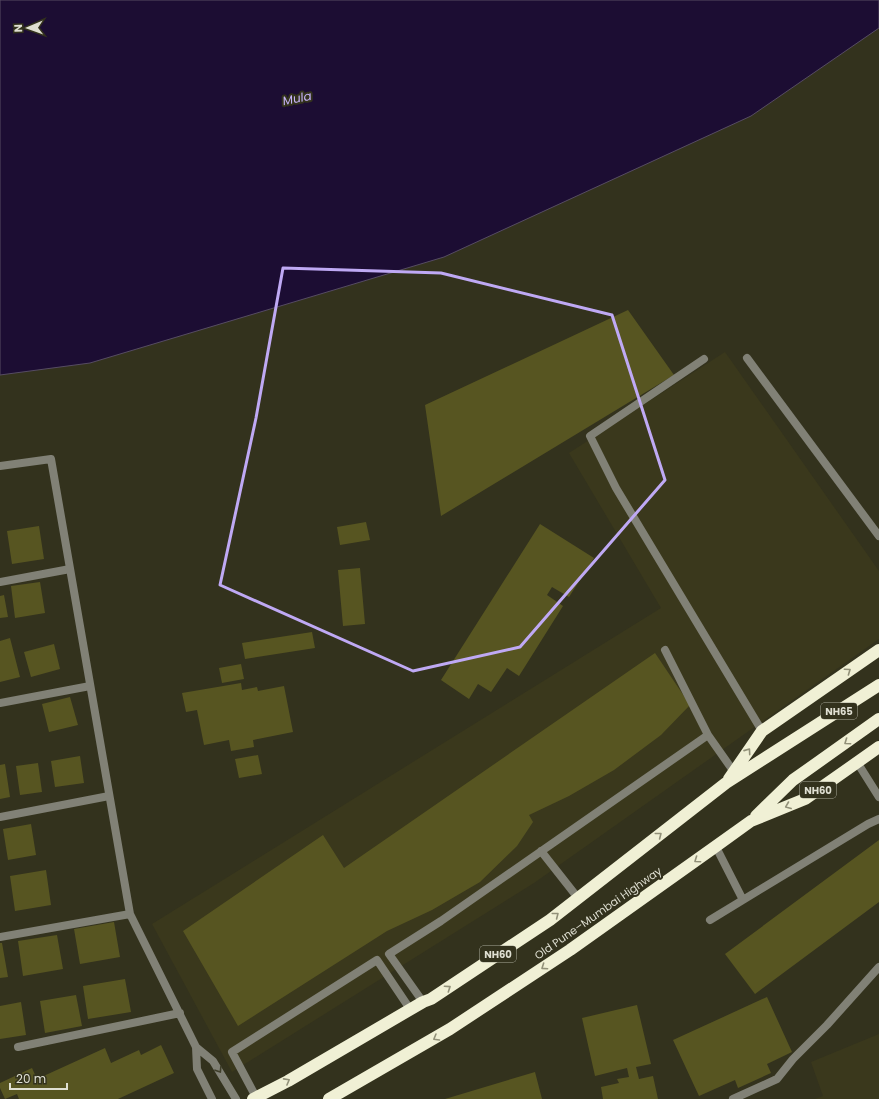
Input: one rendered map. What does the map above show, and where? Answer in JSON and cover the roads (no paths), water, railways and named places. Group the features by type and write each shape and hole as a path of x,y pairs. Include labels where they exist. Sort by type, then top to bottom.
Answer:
{"highway":[{"path":"726,783 762,731 879,650"},
{"name":"NH65","path":"726,783 879,685"},
{"path":"751,821 793,780 879,719"},
{"name":"Old Pune–Mumbai Highway","path":"329,1099 450,1029 570,950 751,821 805,799 879,747"},
{"name":"Old Pune–Mumbai Highway","path":"254,1098 288,1081 423,1002 431,999 550,920 726,783"}],"street":[{"path":"747,358 879,536"},
{"path":"704,359 590,436 616,488 762,731"},
{"path":"0,466 51,459 130,914 196,1047 197,1069 212,1099"},
{"path":"0,582 70,569"},
{"path":"664,650 708,735 734,772"},
{"path":"0,703 90,686"},
{"path":"423,1002 389,954 441,921 708,735"},
{"path":"857,762 879,798"},
{"path":"0,817 109,796"},
{"path":"710,920 868,824 879,819"},
{"path":"716,847 743,900"},
{"path":"541,851 578,898"},
{"path":"0,937 130,914"},
{"path":"254,1098 232,1052 377,960 410,1010"},
{"path":"733,1099 777,1079 793,1059 827,1025 879,967"},
{"path":"18,1046 180,1013"},
{"path":"196,1047 213,1061 236,1099"}],"water":[{"name":"Mula","path":"0,0 879,0 879,28 751,116 444,257 90,363 0,375"}]}
